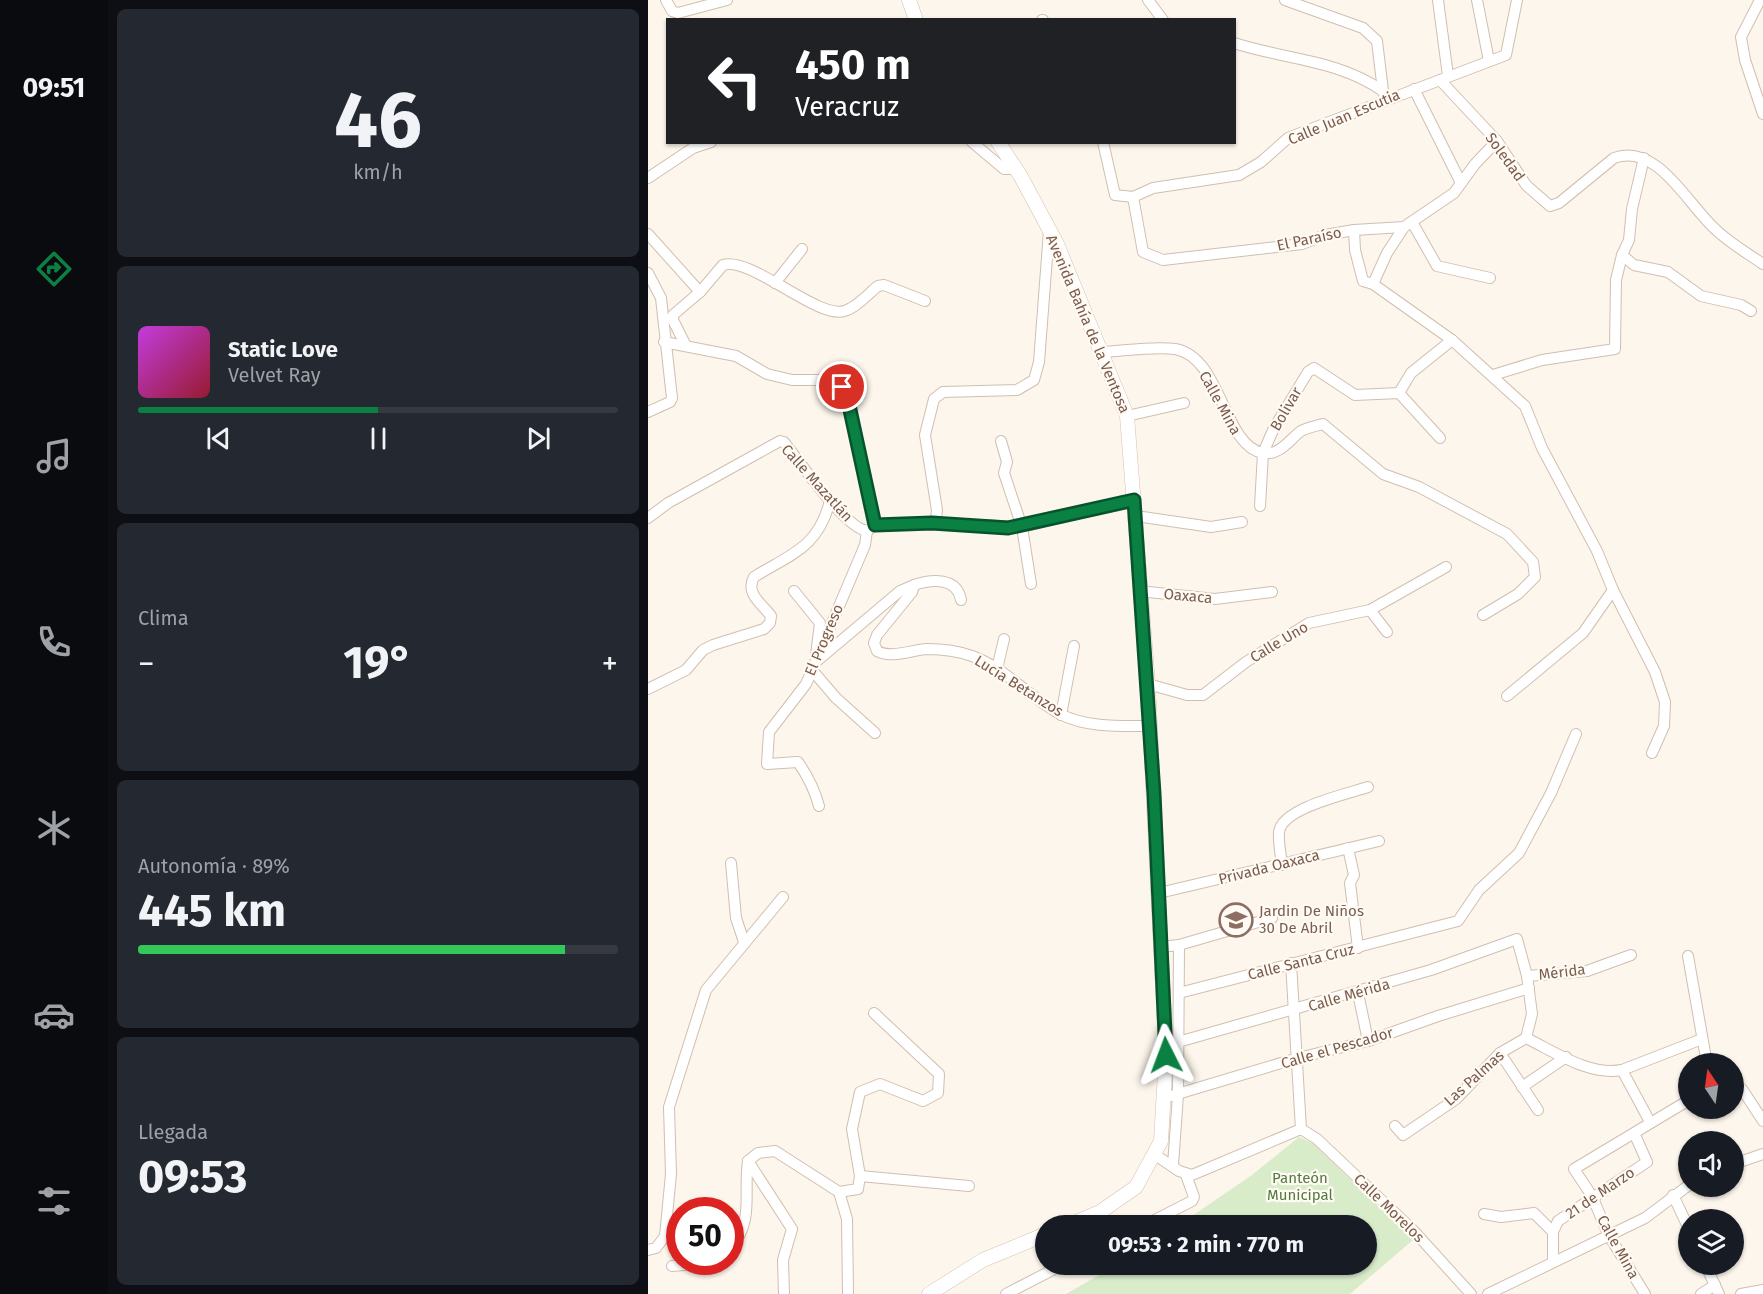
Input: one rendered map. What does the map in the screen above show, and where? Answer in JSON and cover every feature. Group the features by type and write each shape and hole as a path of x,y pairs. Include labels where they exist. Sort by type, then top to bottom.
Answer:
{"main road":[{"path":"909,0 915,18"},
{"name":"Avenida Bahía de la Ventosa","path":"1002,144 1057,244 1127,416 1136,516 1159,893 1166,1055 1164,1098 1161,1141 1136,1187 1093,1215"},
{"path":"928,1294 983,1260 1035,1239"}],"street":[{"path":"666,0 672,11 678,13 727,0"},
{"path":"1148,0 1162,18"},
{"path":"1285,0 1363,28 1377,41 1384,95"},
{"path":"1437,0 1444,78"},
{"path":"1477,0 1484,23 1489,62"},
{"name":"Calle Juan Escutia","path":"1133,197 1154,188 1239,175 1261,162 1288,138 1384,95 1414,89 1506,55 1517,0"},
{"path":"1760,0 1741,37 1745,60 1763,114"},
{"path":"1236,43 1334,66 1360,76 1384,95"},
{"name":"Soledad","path":"1444,78 1497,141 1526,185 1550,206 1558,203 1624,154 1644,158"},
{"path":"1414,89 1461,183"},
{"path":"1372,284 1387,253 1408,225 1454,193 1497,141"},
{"path":"648,178 693,147 704,144"},
{"path":"974,144 984,155 1004,169 1016,168"},
{"path":"1103,144 1115,195 1133,197"},
{"path":"1493,375 1542,360 1615,349 1616,280 1622,255 1629,240 1632,209 1644,158 1657,165 1716,231 1763,264"},
{"name":"El Paraíso","path":"1133,197 1143,252 1163,260 1302,244 1325,235 1408,225"},
{"path":"1408,225 1437,266 1490,278"},
{"path":"1354,230 1355,250 1363,281 1372,284 1452,340 1525,406 1542,448 1597,550 1613,590 1655,672 1665,702 1664,726 1653,753"},
{"path":"932,523 936,519 937,510 925,435 934,399 943,392 1017,390 1034,380 1039,362 1048,231"},
{"path":"648,234 700,292"},
{"path":"775,283 802,249"},
{"path":"1622,255 1634,265 1668,272 1701,296 1712,301 1741,305 1751,311"},
{"path":"686,346 673,320 674,315 700,292 723,265 729,263 749,269 836,312 847,311 884,285 926,302"},
{"path":"648,273 661,298 664,342 672,398 670,402 648,412"},
{"path":"1440,438 1399,393 1411,373 1452,340"},
{"path":"664,342 742,358 767,374 792,380 831,380 842,387 847,396 871,528"},
{"name":"Calle Mina","path":"1101,352 1175,349 1186,355 1199,364 1210,379 1242,442 1263,453"},
{"name":"Bolivar","path":"1263,453 1274,428 1308,372 1314,368 1355,395 1399,393"},
{"path":"1127,416 1184,403"},
{"path":"1260,506 1263,453 1276,452 1301,431 1323,424 1383,474 1419,487 1508,534 1533,562 1536,570 1530,585 1483,615"},
{"name":"Calle Mazatlán","path":"648,518 668,503 780,441 784,442 830,501 860,530 932,523 1022,527 1134,500"},
{"path":"1000,441 1007,462 1004,473 1022,527 1031,584"},
{"path":"648,689 686,670 703,650 712,645 764,629 771,623 771,616 751,593 750,585 754,577 802,550 817,533 830,501"},
{"path":"1136,516 1211,526 1242,522"},
{"name":"El Progreso","path":"819,806 814,789 806,782 805,773 798,762 767,764 769,732 806,684 871,528"},
{"name":"Calle Uno","path":"1148,684 1187,695 1203,695 1246,662 1309,623 1370,610 1446,567"},
{"path":"814,666 906,586 933,581 952,584 960,591 961,600"},
{"name":"Lucía Betanzos","path":"914,585 912,592 877,635 874,643 878,651 889,655 913,650 947,650 972,656 996,669 1061,715 1102,726 1150,726"},
{"path":"1507,696 1583,633 1613,590"},
{"path":"794,591 820,623 814,666 836,698 875,733"},
{"name":"Oaxaca","path":"1139,591 1215,599 1272,592"},
{"path":"1370,610 1387,632"},
{"path":"996,669 1004,639"},
{"path":"1061,715 1074,646"},
{"name":"Calle Santa Cruz","path":"1179,993 1458,921 1479,890 1520,853 1551,793 1576,734"},
{"path":"1282,865 1279,831 1284,820 1303,808 1368,787"},
{"name":"Privada Oaxaca","path":"1159,893 1379,840"},
{"path":"1348,848 1354,875 1350,884 1358,948"},
{"path":"731,863 736,918 744,942"},
{"path":"648,1250 656,1248 666,1236 671,1174 669,1107 706,990 783,897"},
{"path":"1161,947 1179,945 1272,918"},
{"name":"Calle Mérida","path":"1178,1042 1358,993 1517,939 1527,976"},
{"path":"1173,1166 1178,1095 1179,945"},
{"name":"Mérida","path":"1527,976 1587,971 1631,955"},
{"path":"1688,956 1705,1053"},
{"path":"1186,1175 1197,1174 1301,1130 1291,963"},
{"path":"1527,976 1532,1014 1526,1038 1581,1065 1609,1072 1622,1070 1702,1040"},
{"name":"Calle el Pescador","path":"1164,1098 1298,1058 1368,1041 1528,988"},
{"path":"1358,993 1368,1041"},
{"path":"744,1222 748,1205 745,1178 748,1161 758,1153 775,1151 839,1192 858,1190 860,1176 852,1128 860,1092 880,1084 922,1101 939,1093 939,1074 874,1013"},
{"name":"Las Palmas","path":"1395,1126 1403,1134 1456,1098 1500,1053 1526,1038"},
{"path":"1166,1055 1178,1042"},
{"path":"1500,1053 1538,1110"},
{"path":"1522,1087 1566,1058"},
{"path":"1622,1070 1650,1122"},
{"path":"1744,1092 1763,1120"},
{"path":"1635,1134 1650,1122 1678,1106"},
{"name":"Calle Morelos","path":"1301,1130 1317,1139 1413,1230 1472,1294"},
{"name":"Calle Mina","path":"1635,1134 1574,1169 1592,1196 1608,1234 1645,1294"},
{"name":"21 de Marzo","path":"1553,1261 1553,1232 1558,1221 1592,1196 1647,1162 1635,1134"},
{"path":"1154,1154 1186,1175 1194,1197 1192,1201 1165,1215"},
{"path":"1744,1161 1763,1154"},
{"path":"748,1161 792,1229 783,1260 784,1294"},
{"path":"860,1176 969,1186"},
{"path":"839,1192 847,1219 848,1294"},
{"path":"1488,1294 1645,1218 1678,1192"},
{"path":"1673,1195 1680,1209"},
{"path":"1484,1214 1501,1217 1533,1213 1553,1232"},
{"path":"1006,1294 1043,1275"},
{"path":"1701,1294 1717,1290 1710,1275"},
{"path":"1741,1294 1763,1290"}],"green space":[{"name":"Panteón Municipal","path":"1299,1137 1314,1144 1413,1240 1377,1271 1377,1215 1194,1215 1252,1175"},
{"name":"Panteón Municipal","path":"1099,1275 1372,1275 1350,1294 1066,1294"}],"place":[{"name":"Jardin De Niños 30 De Abril","path":"1236,920"}],"route":[{"path":"842,387 847,396 875,525 904,526 932,523 944,526 1022,527 1134,500 1139,591 1148,684 1166,1055"}]}
